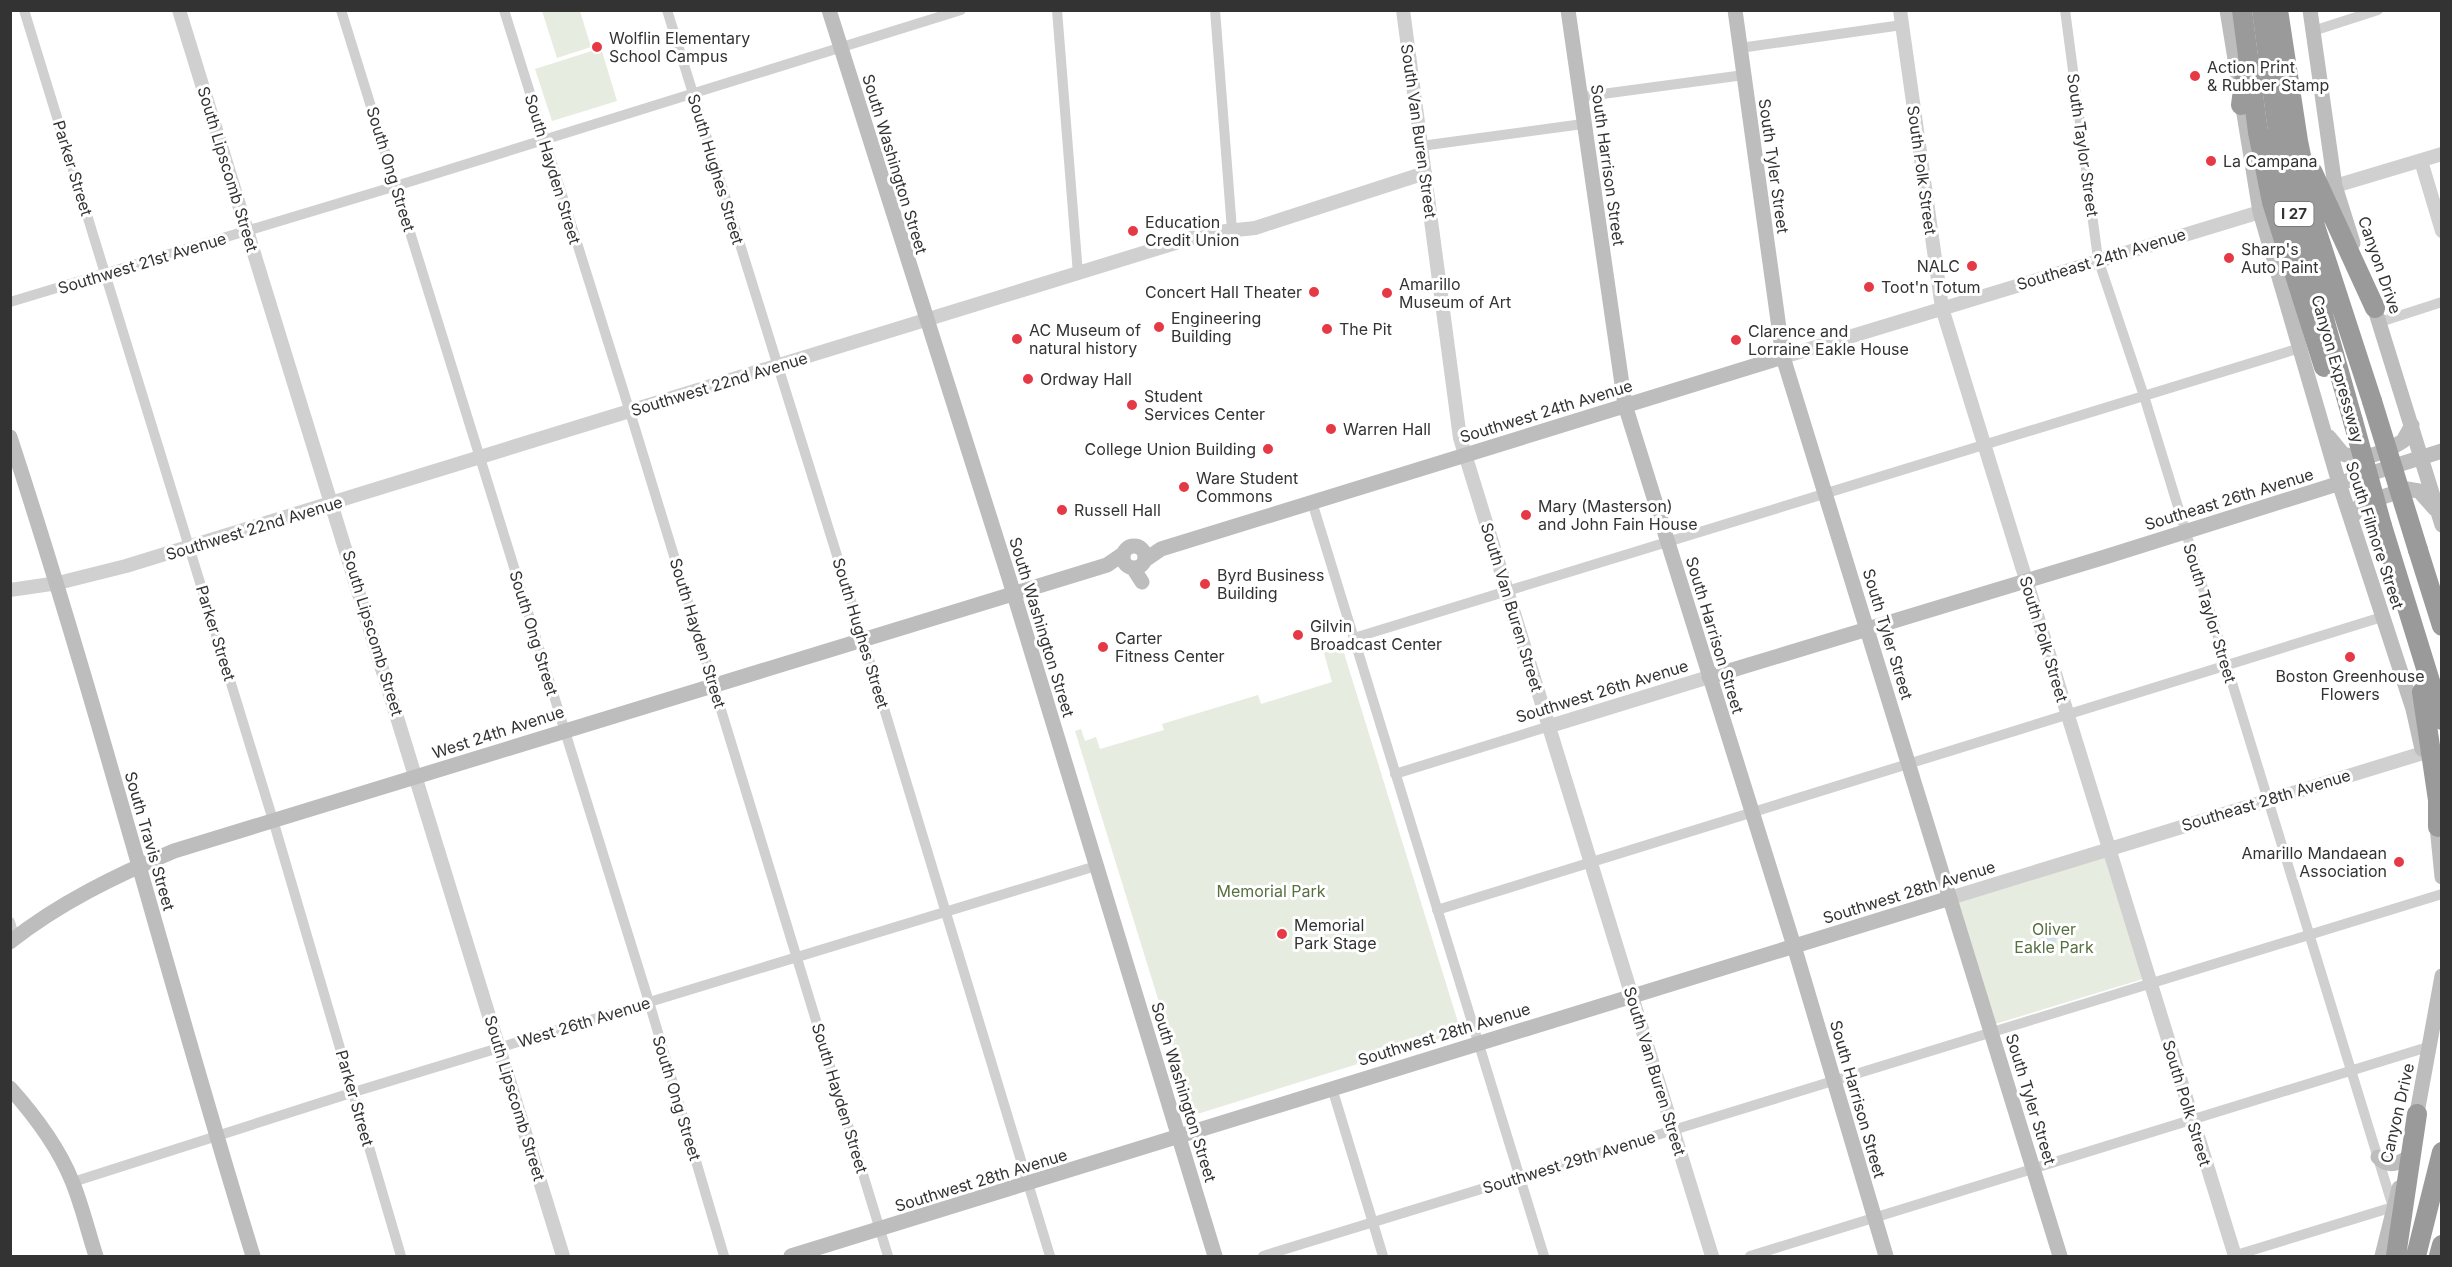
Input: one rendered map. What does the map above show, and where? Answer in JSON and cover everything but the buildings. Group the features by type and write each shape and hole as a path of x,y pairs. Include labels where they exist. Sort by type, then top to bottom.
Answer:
{"highway":[{"path":"2242,10 2258,132 2272,202 2332,392 2351,417"},
{"path":"2241,105 2249,10"},
{"name":"Canyon Expressway","path":"2262,10 2278,132 2290,199 2391,555 2442,720"},
{"name":"Canyon Expressway","path":"2278,10 2298,141 2315,226 2442,626"},
{"path":"2298,141 2377,315"},
{"path":"2414,627 2413,656 2433,754 2438,800 2438,827"},
{"path":"2396,1257 2406,1208 2417,1114"},
{"path":"2416,1257 2442,1152"},
{"path":"2439,1257 2442,1245"}],"main road":[{"name":"South Washington Street","path":"829,10 1013,593 1215,1257"},
{"name":"South Harrison Street","path":"1568,10 1625,405 1794,946 1886,1257"},
{"name":"South Tyler Street","path":"1735,10 1783,357 1910,763 2060,1257"},
{"name":"South Filmore Street","path":"2228,10 2241,105 2260,212 2339,483 2413,709 2423,753"},
{"name":"Canyon Drive","path":"2310,10 2335,186 2412,425 2439,518"},
{"name":"Southwest 24th Avenue","path":"1013,593 1107,565 1135,560 1161,549 1783,357"},
{"path":"2323,430 2343,454 2359,459 2386,451 2403,441 2412,425"},
{"name":"South Travis Street","path":"10,437 58,583 252,1257"},
{"name":"Southeast 26th Avenue","path":"2026,580 2442,451"},
{"path":"2351,519 2361,504 2407,489 2419,491 2439,518"},
{"name":"Southwest 26th Avenue","path":"1709,677 2026,580"},
{"name":"West 24th Avenue","path":"13,940 71,901 138,866 174,851 1013,593"},
{"path":"2423,753 2438,827 2442,877"},
{"name":"Southwest 28th Avenue","path":"791,1257 1479,1042 1950,898"},
{"name":"Canyon Drive","path":"2382,1257 2417,1114 2442,976"},
{"path":"10,1088 45,1132 73,1182 96,1257"},
{"path":"2378,1157 2382,1162 2395,1164 2407,1158"}],"street":[{"name":"Parker Street","path":"24,10 273,820 402,1257"},
{"name":"South Lipscomb Street","path":"178,10 333,504 563,1257"},
{"name":"South Ong Street","path":"341,10 649,1002 724,1257"},
{"name":"South Hayden Street","path":"504,10 798,957 888,1257"},
{"name":"South Hughes Street","path":"667,10 863,639 1050,1257"},
{"name":"Southwest 21st Avenue","path":"10,302 396,186 961,10"},
{"path":"1057,10 1077,274"},
{"path":"1215,10 1232,230"},
{"name":"South Van Buren Street","path":"1403,10 1465,456 1712,1257"},
{"name":"South Polk Street","path":"1900,10 1942,308 2234,1256"},
{"name":"South Taylor Street","path":"2065,10 2098,259 2144,396 2393,1207"},
{"path":"2313,31 2378,10"},
{"path":"1740,48 1902,25"},
{"path":"1580,97 1743,75"},
{"path":"1421,146 1583,123"},
{"path":"2335,186 2442,154"},
{"path":"2421,161 2442,231"},
{"name":"Southwest 22nd Avenue","path":"10,590 58,583 189,547 1208,233 1255,228 1425,173"},
{"name":"Southeast 24th Avenue","path":"1942,308 2098,259 2260,212"},
{"path":"2377,315 2442,302"},
{"name":"Southwest 24th Avenue","path":"1783,357 1942,308"},
{"path":"1354,638 2300,348"},
{"path":"1312,502 1544,1257"},
{"path":"1437,910 2382,617"},
{"name":"Southwest 26th Avenue","path":"1395,774 1709,677"},
{"name":"Southeast 28th Avenue","path":"2109,849 2423,753"},
{"name":"Southwest 28th Avenue","path":"1950,898 2109,849"},
{"name":"West 26th Avenue","path":"73,1182 354,1092 1096,866"},
{"name":"Southwest 29th Avenue","path":"1263,1257 2442,894"},
{"path":"10,922 13,940"},
{"path":"1750,1257 2431,1046"},
{"path":"1332,1088 1383,1257"},
{"path":"2234,1256 2393,1207"}],"green space":[{"path":"542,11 580,11 591,47 557,58"},
{"path":"601,48 617,101 552,121 535,69"},
{"name":"Memorial Park","path":"1340,640 1461,1032 1194,1115 1075,731 1081,729 1085,741 1096,737 1100,749 1164,730 1162,724 1258,695 1261,704 1332,682 1324,653 1331,650 1329,643"},
{"name":"Oliver Eakle Park","path":"2104,855 2143,979 1995,1024 1957,900"}],"water":[{"path":"2049,932 2054,934 2056,939 2054,944 2049,946 2044,944 2042,939 2044,934"}],"place":[{"name":"Wolflin Elementary School Campus","path":"597,47"},
{"name":"Action Print & Rubber Stamp","path":"2195,76"},
{"name":"La Campana","path":"2211,161"},
{"name":"Education Credit Union","path":"1133,231"},
{"name":"Sharp's Auto Paint","path":"2229,258"},
{"name":"NALC","path":"1972,266"},
{"name":"Toot'n Totum","path":"1869,287"},
{"name":"Concert Hall Theater","path":"1314,292"},
{"name":"Amarillo Museum of Art","path":"1387,293"},
{"name":"Engineering Building","path":"1159,327"},
{"name":"The Pit","path":"1327,329"},
{"name":"AC Museum of natural history","path":"1017,339"},
{"name":"Clarence and Lorraine Eakle House","path":"1736,340"},
{"name":"Ordway Hall","path":"1028,379"},
{"name":"Student Services Center","path":"1132,405"},
{"name":"Warren Hall","path":"1331,429"},
{"name":"College Union Building","path":"1268,449"},
{"name":"Ware Student Commons","path":"1184,487"},
{"name":"Russell Hall","path":"1062,510"},
{"name":"Mary (Masterson) and John Fain House","path":"1526,515"},
{"name":"Byrd Business Building","path":"1205,584"},
{"name":"Gilvin Broadcast Center","path":"1298,635"},
{"name":"Carter Fitness Center","path":"1103,647"},
{"name":"Boston Greenhouse Flowers","path":"2350,657"},
{"name":"Amarillo Mandaean Association","path":"2399,862"},
{"name":"Memorial Park Stage","path":"1282,934"}]}
